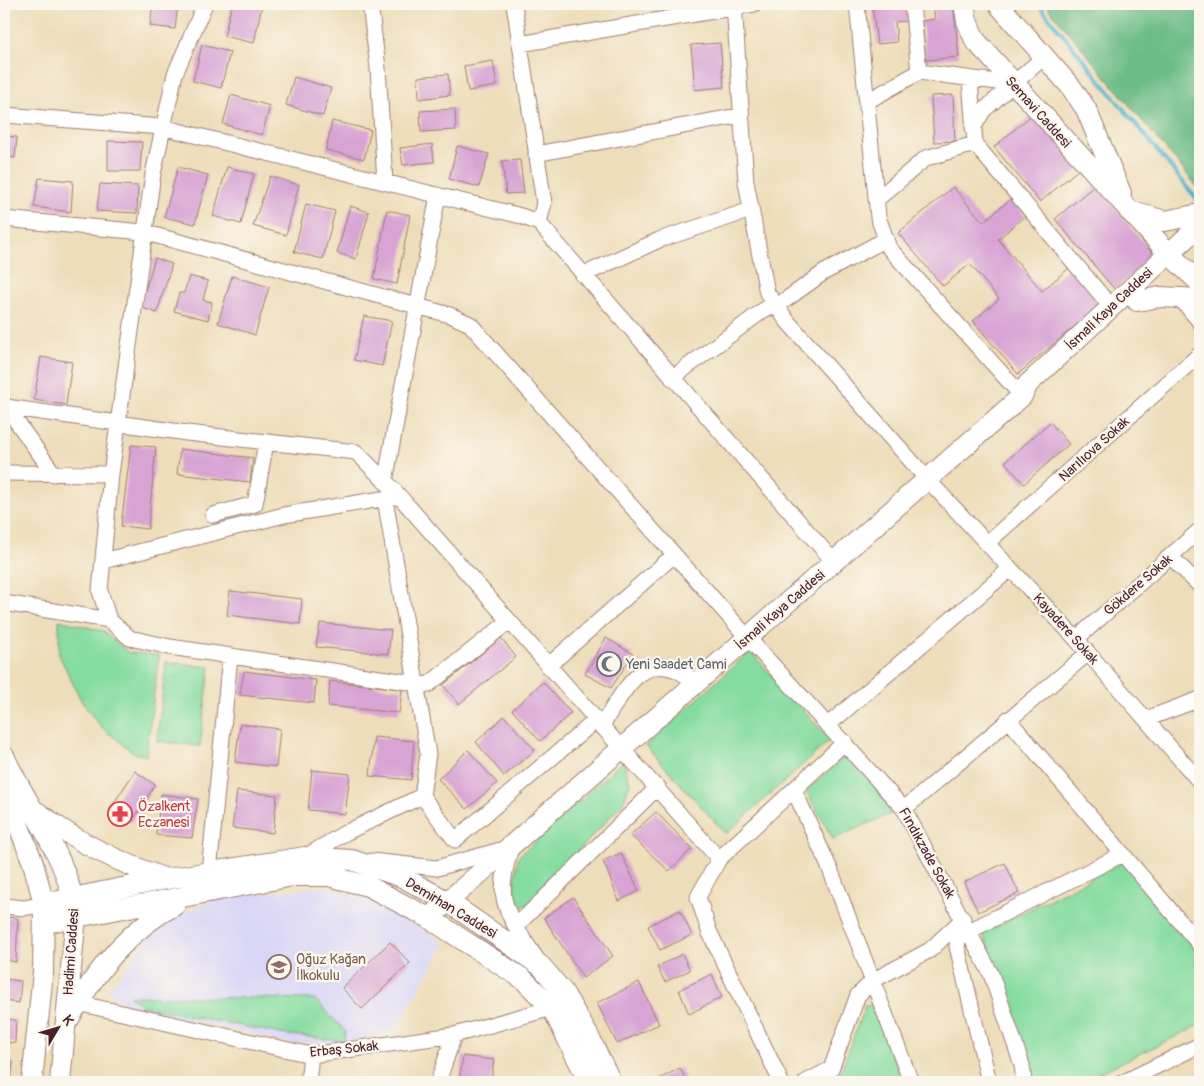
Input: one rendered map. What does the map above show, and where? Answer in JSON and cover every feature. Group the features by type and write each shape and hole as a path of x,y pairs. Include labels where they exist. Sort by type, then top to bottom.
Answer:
{"main road":[{"name":"Semavi Caddesi","path":"964,4 967,21 975,40 1129,211 1174,259 1200,283"},
{"name":"Semavi Caddesi","path":"998,4 1071,87 1086,108 1108,168 1129,211"},
{"path":"1129,211 1165,221 1200,214"},
{"name":"İsmali Kaya Caddesi","path":"1022,396 1036,392 1137,301 1174,259 1200,225"},
{"name":"İsmali Kaya Caddesi","path":"429,918 928,480 1022,396 1028,384 1112,308 1174,259 1200,243"},
{"path":"1137,301 1160,297 1200,299"},
{"path":"4,756 7,784"},
{"name":"Hadimi Caddesi","path":"7,784 32,808 56,850 75,907 60,1082"},
{"name":"Hadimi Caddesi","path":"7,784 33,863 44,913 43,972 32,1082"},
{"path":"32,808 69,836 118,861 166,879"},
{"name":"Demirhan Caddesi","path":"75,907 166,879 305,857 352,860 402,877 447,901 541,966 563,992 588,1035 611,1082"},
{"name":"Demirhan Caddesi","path":"44,913 75,907 194,895 293,876 329,876 368,886 429,918 523,979 552,1008 589,1082"},
{"path":"66,1025 78,1003 114,952 153,917 194,895"}],"street":[{"path":"109,620 100,591 111,474 143,232 162,127 175,74 205,4"},
{"path":"367,4 378,68 385,182"},
{"path":"514,4 544,203 539,223"},
{"path":"520,44 754,4"},
{"path":"857,4 878,217 889,248 1022,396"},
{"path":"912,4 919,72"},
{"name":"Kayadere Sokak","path":"734,6 746,182 767,293 788,322 928,480 1076,639 1200,782"},
{"path":"973,128 983,111 1044,57"},
{"path":"866,102 919,72 1013,84"},
{"path":"970,80 975,144 1112,308"},
{"path":"4,114 162,127 521,216 539,223 834,562"},
{"path":"536,154 742,115"},
{"path":"876,200 926,158 975,144"},
{"path":"385,482 419,307 438,195"},
{"path":"584,275 658,240 751,210"},
{"name":"Fındıkzade Sokak","path":"4,218 143,232 450,315 470,324 748,638 845,742 904,809 991,974 1022,1065 1024,1082"},
{"path":"672,378 765,309 776,306 823,273 886,239"},
{"path":"1179,297 1200,322"},
{"name":"Narılıova Sokak","path":"987,543 1200,354"},
{"path":"5,406 266,442 356,452 385,482 392,498 416,682 428,754 422,796 455,840 598,724 641,671 658,666 675,669 696,683"},
{"path":"5,406 54,474"},
{"path":"213,515 255,504 266,442"},
{"path":"4,473 111,474"},
{"path":"103,560 284,515 392,498"},
{"path":"392,498 548,666 719,859"},
{"name":"Gökdere Sokak","path":"1076,639 1200,530"},
{"path":"548,666 674,555"},
{"path":"1170,556 1200,586"},
{"path":"828,725 1010,569"},
{"path":"4,603 109,620 130,638 230,656 428,685 508,622"},
{"path":"904,809 1088,653"},
{"path":"209,872 230,656"},
{"path":"1146,720 1200,698"},
{"path":"1008,719 1200,945"},
{"path":"781,1082 710,931 698,897 719,859 845,742"},
{"path":"516,926 658,788"},
{"path":"794,790 830,870 874,980 911,1082"},
{"path":"305,857 345,833 422,796"},
{"path":"352,860 437,868 511,847 504,877 504,899 516,926 541,966"},
{"path":"806,1082 831,1069 858,994 874,980 930,950 966,925 1123,854"},
{"path":"4,906 44,913"},
{"path":"966,925 957,946 989,1082"},
{"name":"Erbaş Sokak","path":"78,1003 311,1054 454,1034 552,1008"},
{"path":"438,1082 454,1034"},
{"path":"1124,1082 1200,1045"},
{"path":"308,1082 311,1054"}],"shaded area":[{"name":"Oğuz Kağan İlkokulu","path":"325,887 384,904 445,944 394,1032 343,1044 288,1043 136,1008 114,997 108,990 162,922 221,897"}],"green space":[{"path":"1048,4 1200,4 1200,190 1049,9"},
{"path":"59,620 103,631 129,653 159,655 146,756 134,753 101,727 82,702 59,655"},
{"path":"750,651 830,740 726,834 646,746"},
{"path":"166,662 210,667 200,746 157,741"},
{"path":"851,751 899,810 833,839 806,791"},
{"path":"623,761 630,783 623,803 528,905 518,907 514,889 518,857"},
{"path":"1123,862 1200,954 1200,1025 1080,1082 1035,1082 983,933"},
{"path":"130,996 315,999 345,1031 344,1041 281,1034 142,1006"},
{"path":"875,1005 902,1082 829,1082 838,1078 865,1006"}],"building":[{"path":"153,4 178,4 175,29 150,26"},
{"path":"232,4 262,5 254,43 224,36"},
{"path":"872,4 906,4 908,21 895,22 897,42 877,44"},
{"path":"933,4 953,4 959,57 926,60 922,21 935,19"},
{"path":"720,43 724,87 695,90 691,45"},
{"path":"202,45 230,52 221,88 193,81"},
{"path":"493,61 497,86 468,91 464,66"},
{"path":"448,74 450,95 419,99 418,77"},
{"path":"294,77 331,88 323,116 286,105"},
{"path":"231,95 270,106 262,135 223,124"},
{"path":"953,95 955,141 934,142 931,96"},
{"path":"455,109 456,130 421,132 420,111"},
{"path":"1034,113 1080,168 1040,202 994,147"},
{"path":"332,121 371,130 364,159 326,150"},
{"path":"4,136 17,137 15,158 4,157"},
{"path":"108,141 142,142 140,171 108,171"},
{"path":"432,144 434,162 403,165 400,148"},
{"path":"457,146 489,154 479,187 449,179"},
{"path":"520,160 524,193 506,194 502,161"},
{"path":"178,167 208,175 195,224 164,217"},
{"path":"227,167 254,174 241,224 213,216"},
{"path":"270,176 299,185 286,235 253,226"},
{"path":"39,178 73,181 71,212 34,207"},
{"path":"100,184 138,186 137,213 97,211"},
{"path":"1095,185 1155,256 1115,290 1055,219"},
{"path":"953,187 983,222 1011,199 1025,216 998,239 1042,291 1069,268 1100,305 1018,374 973,321 999,299 970,264 943,286 898,233"},
{"path":"306,204 335,211 323,259 294,252"},
{"path":"350,206 369,212 356,259 337,253"},
{"path":"387,210 410,215 397,284 374,279"},
{"path":"4,238 10,238 7,282 4,282"},
{"path":"155,258 172,264 157,313 140,307"},
{"path":"189,276 208,281 203,300 212,302 208,320 174,311 179,293 184,293"},
{"path":"232,276 269,287 255,335 218,323"},
{"path":"364,316 392,321 382,366 354,360"},
{"path":"41,357 72,362 66,405 34,400"},
{"path":"1050,422 1069,444 1024,484 1005,462"},
{"path":"131,445 156,447 148,529 121,526"},
{"path":"180,449 253,458 250,482 177,474"},
{"path":"230,591 302,599 300,624 227,615"},
{"path":"320,623 391,630 388,654 316,647"},
{"path":"501,638 516,657 459,704 443,685"},
{"name":"Yeni Saadet Cami","path":"606,638 633,654 611,688 585,674"},
{"path":"244,671 316,680 314,703 240,695"},
{"path":"330,681 402,689 399,713 328,706"},
{"path":"543,682 571,713 540,741 512,710"},
{"path":"504,716 535,750 504,776 476,742"},
{"path":"240,724 280,729 276,767 235,762"},
{"path":"374,737 414,741 411,780 370,776"},
{"path":"468,750 497,783 467,809 438,779"},
{"path":"312,770 350,774 345,814 308,810"},
{"path":"135,771 155,785 131,823 110,809"},
{"path":"237,791 277,795 273,833 232,828"},
{"path":"161,794 198,799 192,838 156,835"},
{"path":"656,812 692,849 669,871 630,835"},
{"path":"621,853 639,891 619,901 603,861"},
{"path":"1005,863 1019,893 978,912 964,882"},
{"path":"573,897 613,956 583,978 544,918"},
{"path":"680,910 692,935 660,950 648,926"},
{"path":"4,917 18,918 16,962 4,960"},
{"path":"390,942 410,963 362,1009 342,988"},
{"path":"682,954 690,970 665,982 657,967"},
{"path":"712,974 722,997 689,1014 679,990"},
{"path":"4,979 21,981 19,1003 4,1001"},
{"path":"639,982 659,1024 617,1044 597,1003"},
{"path":"4,1019 16,1020 15,1043 4,1042"},
{"path":"463,1056 494,1060 491,1082 459,1082"},
{"path":"4,1061 13,1062 11,1082 4,1082"},
{"path":"680,1068 687,1082 654,1082"}],"waterway":[{"path":"1038,4 1200,203"}],"place":[{"name":"Yeni Saadet Cami","path":"609,664"},
{"name":"Özalkent Eczanesi","path":"120,814"},
{"name":"Oğuz Kağan İlkokulu","path":"279,967"}]}
